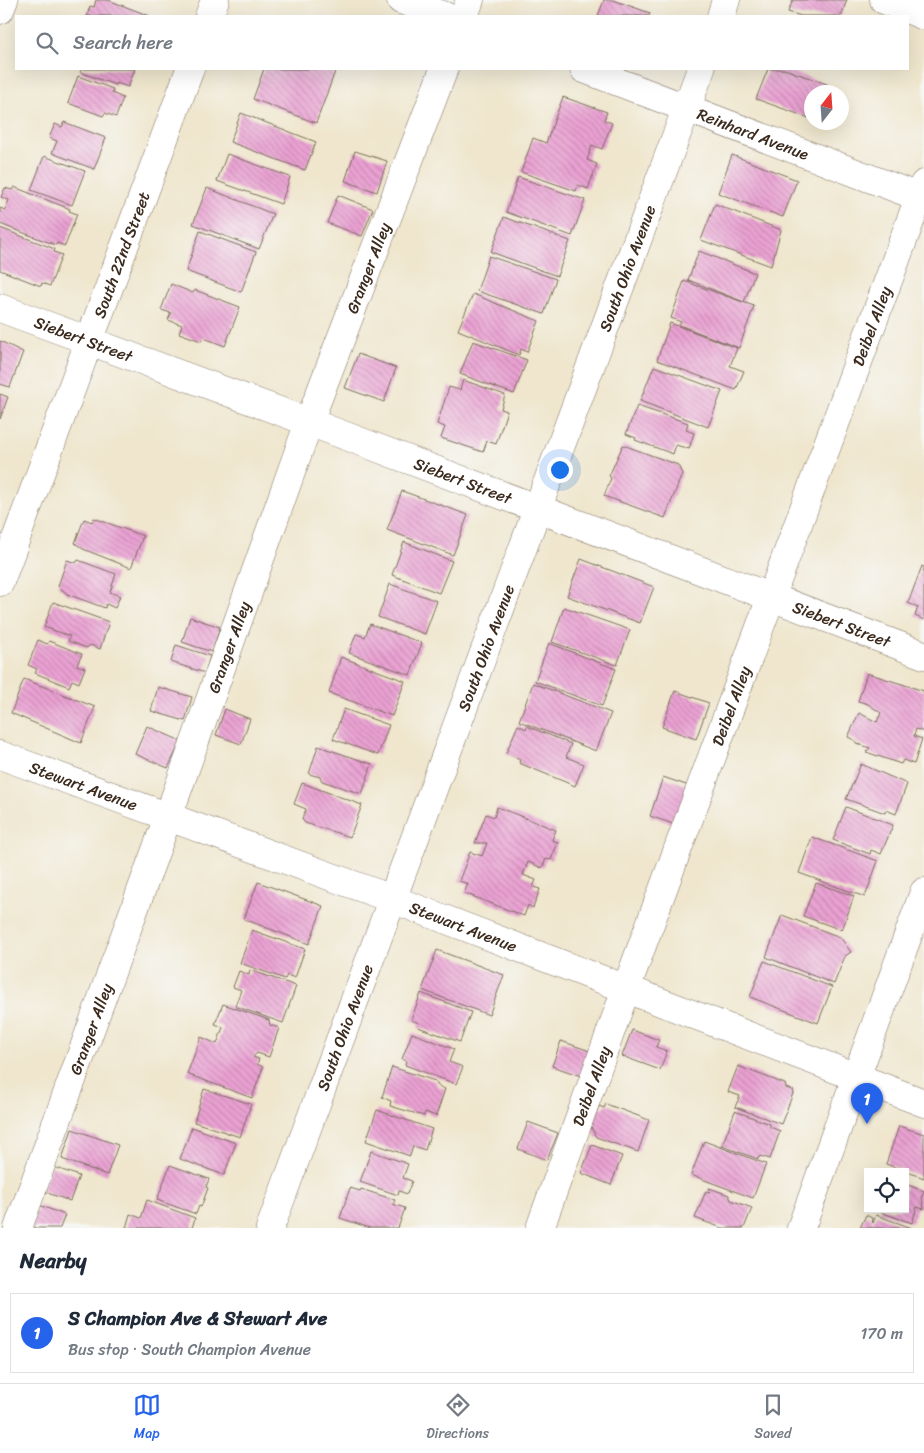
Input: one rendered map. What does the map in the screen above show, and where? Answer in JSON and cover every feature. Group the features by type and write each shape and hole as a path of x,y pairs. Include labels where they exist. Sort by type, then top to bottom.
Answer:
{"street":[{"path":"0,10 4,0"},
{"path":"210,15 216,0"},
{"path":"401,0 442,15"},
{"path":"464,15 470,0"},
{"path":"721,15 726,0"},
{"path":"884,0 924,16"},
{"name":"South 22nd Street","path":"0,582 190,70"},
{"name":"Granger Alley","path":"18,1228 168,817 309,422 444,70"},
{"name":"Reinhard Avenue","path":"587,70 922,193"},
{"name":"South Ohio Avenue","path":"270,1228 702,70"},
{"name":"Deibel Alley","path":"540,1228 626,989 922,193"},
{"name":"Siebert Street","path":"0,308 309,422 537,510 924,655"},
{"name":"Stewart Avenue","path":"0,755 392,899 924,1103"},
{"path":"801,1228 854,1077 924,892"}],"building":[{"path":"96,0 108,0 147,15 87,15 90,6 94,7"},
{"path":"604,0 613,0 650,13 649,15 598,15"},
{"path":"793,0 847,0 841,15 798,15 788,12"},
{"path":"81,70 135,70 128,87 116,83 115,85 80,72"},
{"path":"264,70 336,70 316,123 253,99"},
{"path":"768,70 787,70 827,84 804,85 804,116 756,99"},
{"path":"78,76 113,89 112,93 123,98 116,117 105,113 103,116 68,103"},
{"path":"563,97 607,112 604,120 612,123 602,149 592,145 587,160 597,164 588,189 578,185 576,191 521,172 533,138 546,143"},
{"path":"241,113 316,142 305,170 230,142"},
{"path":"64,122 106,138 94,169 52,153 57,141 49,138 55,124 62,127"},
{"path":"355,151 387,161 377,192 345,181"},
{"path":"227,154 290,177 281,204 217,181"},
{"path":"732,155 797,180 783,217 718,193"},
{"path":"44,156 85,171 72,205 31,190"},
{"path":"518,177 585,200 572,236 506,212"},
{"path":"14,187 70,209 69,211 77,214 65,246 57,243 56,245 0,224 0,208 5,210 9,200 1,197 5,188 12,190"},
{"path":"207,188 273,214 259,249 193,224"},
{"path":"338,195 373,209 362,236 327,223"},
{"path":"715,204 781,230 771,266 701,240"},
{"path":"504,217 570,241 557,276 491,252"},
{"path":"0,228 55,249 54,252 62,255 50,286 42,283 41,286 0,270"},
{"path":"200,231 256,252 241,292 186,271"},
{"path":"699,251 755,273 744,302 688,280"},
{"path":"489,256 556,279 544,314 477,291"},
{"path":"684,281 754,306 739,348 679,325 681,322 671,318"},
{"path":"171,284 193,293 195,290 240,307 225,346 204,338 201,341 179,333 182,325 168,320 171,313 161,310"},
{"path":"473,294 539,321 527,352 521,349 519,355 458,330"},
{"path":"670,323 737,348 730,366 744,371 736,390 657,360"},
{"path":"0,341 23,352 10,387 0,384"},
{"path":"473,341 527,360 514,394 460,374"},
{"path":"358,354 396,368 384,402 345,388"},
{"path":"654,366 722,391 708,427 640,401"},
{"path":"463,380 505,395 501,409 507,411 496,444 487,441 483,452 441,438 445,427 437,424 449,387 460,390"},
{"path":"0,394 8,397 0,419"},
{"path":"637,406 688,423 686,430 694,433 689,449 676,445 673,454 635,440 636,438 626,434"},
{"path":"623,445 678,465 682,474 665,518 604,496 611,478 609,476"},
{"path":"402,491 468,515 453,555 387,530"},
{"path":"94,518 143,536 131,568 83,549 75,543 84,519 92,522"},
{"path":"404,542 452,561 439,593 392,575"},
{"path":"581,559 654,587 640,623 567,596"},
{"path":"67,560 76,563 78,560 116,574 110,592 120,596 115,608 106,604 105,608 67,594 58,586"},
{"path":"922,566 924,567 924,620 915,616 918,607 908,603"},
{"path":"390,584 437,601 425,634 378,617"},
{"path":"53,602 109,622 100,649 90,645 87,648 68,641 70,636 44,627"},
{"path":"564,607 630,630 617,665 552,642"},
{"path":"190,617 220,627 212,652 182,642"},
{"path":"370,624 422,643 410,675 349,653 356,634 365,637"},
{"path":"38,640 47,644 49,641 82,654 77,665 85,668 79,683 72,680 69,687 35,673 37,669 28,665"},
{"path":"549,643 616,669 602,706 535,681"},
{"path":"176,645 210,656 205,673 171,662"},
{"path":"341,657 405,681 392,716 329,693"},
{"path":"867,673 924,691 924,732 916,729 914,736 922,739 914,764 903,760 901,764 866,752 870,748 856,743 856,741 848,737 859,713 877,722 881,713 868,704 858,701"},
{"path":"24,679 95,707 81,743 11,713"},
{"path":"533,683 611,713 596,751 519,721"},
{"path":"158,687 192,697 185,721 151,711"},
{"path":"675,691 709,703 696,739 662,727"},
{"path":"225,709 250,719 241,744 216,735"},
{"path":"344,709 389,725 378,755 333,739"},
{"path":"518,725 526,729 527,726 571,744 566,757 584,764 575,786 519,763 520,760 506,753"},
{"path":"147,726 181,741 168,768 135,754"},
{"path":"318,746 372,764 362,794 322,781 320,777 309,774"},
{"path":"861,764 907,784 896,814 886,810 885,813 846,799"},
{"path":"663,777 689,786 676,825 650,816"},
{"path":"302,783 362,805 350,837 305,823 302,819 306,809 294,804"},
{"path":"497,807 556,830 552,840 558,842 551,860 546,859 542,868 528,862 523,875 536,880 533,887 540,889 533,908 528,905 524,916 464,893 468,884 459,881 470,852 482,856 487,843 475,843 486,814 494,817"},
{"path":"846,807 893,825 881,854 871,850 870,854 833,840"},
{"path":"812,837 878,861 865,897 799,873"},
{"path":"258,882 323,906 309,944 244,919"},
{"path":"816,883 854,896 842,930 803,916"},
{"path":"782,915 840,937 851,952 845,956 834,984 766,957"},
{"path":"252,930 305,949 295,978 287,975 285,979 240,963"},
{"path":"437,950 504,975 489,1015 422,990"},
{"path":"764,961 832,987 818,1023 750,997"},
{"path":"250,970 296,986 283,1023 235,1006 241,990 233,987 239,971 249,975"},
{"path":"421,993 471,1012 460,1042 418,1027 419,1023 411,1020"},
{"path":"223,1004 269,1020 270,1025 279,1028 269,1057 257,1053 253,1057 259,1059 257,1064 263,1067 252,1098 187,1074 201,1037 217,1044 223,1027 215,1024"},
{"path":"632,1030 659,1040 656,1047 667,1051 660,1070 622,1056"},
{"path":"412,1033 454,1049 449,1062 463,1067 456,1084 405,1065 406,1061 402,1059"},
{"path":"561,1041 590,1051 581,1076 552,1066"},
{"path":"738,1066 785,1084 786,1088 794,1091 781,1124 735,1107 740,1096 728,1092"},
{"path":"392,1067 435,1081 438,1086 445,1089 436,1116 425,1112 424,1116 390,1106 391,1101 382,1097"},
{"path":"204,1089 251,1104 240,1137 194,1122"},
{"path":"606,1104 649,1120 638,1152 596,1137 591,1127 599,1106 604,1108"},
{"path":"377,1110 432,1129 425,1150 413,1146 410,1156 366,1141"},
{"path":"735,1111 770,1124 770,1127 780,1131 770,1159 760,1156 758,1159 722,1146"},
{"path":"528,1122 558,1133 547,1160 518,1149"},
{"path":"899,1126 924,1134 924,1178 909,1172 909,1168 897,1168 886,1164"},
{"path":"192,1127 236,1143 224,1175 180,1159"},
{"path":"72,1129 118,1145 107,1175 62,1159"},
{"path":"704,1141 766,1164 753,1198 691,1175"},
{"path":"592,1145 622,1156 611,1185 581,1173"},
{"path":"371,1151 408,1164 403,1178 412,1181 407,1194 399,1191 398,1195 360,1182"},
{"path":"170,1165 209,1179 206,1187 208,1188 201,1207 199,1206 196,1214 157,1200"},
{"path":"51,1166 79,1176 70,1201 42,1191"},
{"path":"909,1185 924,1191 922,1197 924,1209 917,1207 912,1223 883,1213 909,1213"},
{"path":"350,1188 360,1191 361,1189 395,1200 393,1204 405,1208 398,1228 370,1228 340,1218"},
{"path":"709,1188 729,1195 731,1200 752,1208 744,1228 722,1228 695,1218 706,1191 710,1192"},
{"path":"147,1200 195,1218 192,1228 126,1228 130,1214 141,1218"},
{"path":"39,1205 65,1215 60,1228 31,1228"},
{"path":"866,1215 872,1218 873,1223 876,1215 912,1228 860,1228"}],"place":[{"name":"S Champion Ave & Stewart Ave","path":"867,1124"}]}
